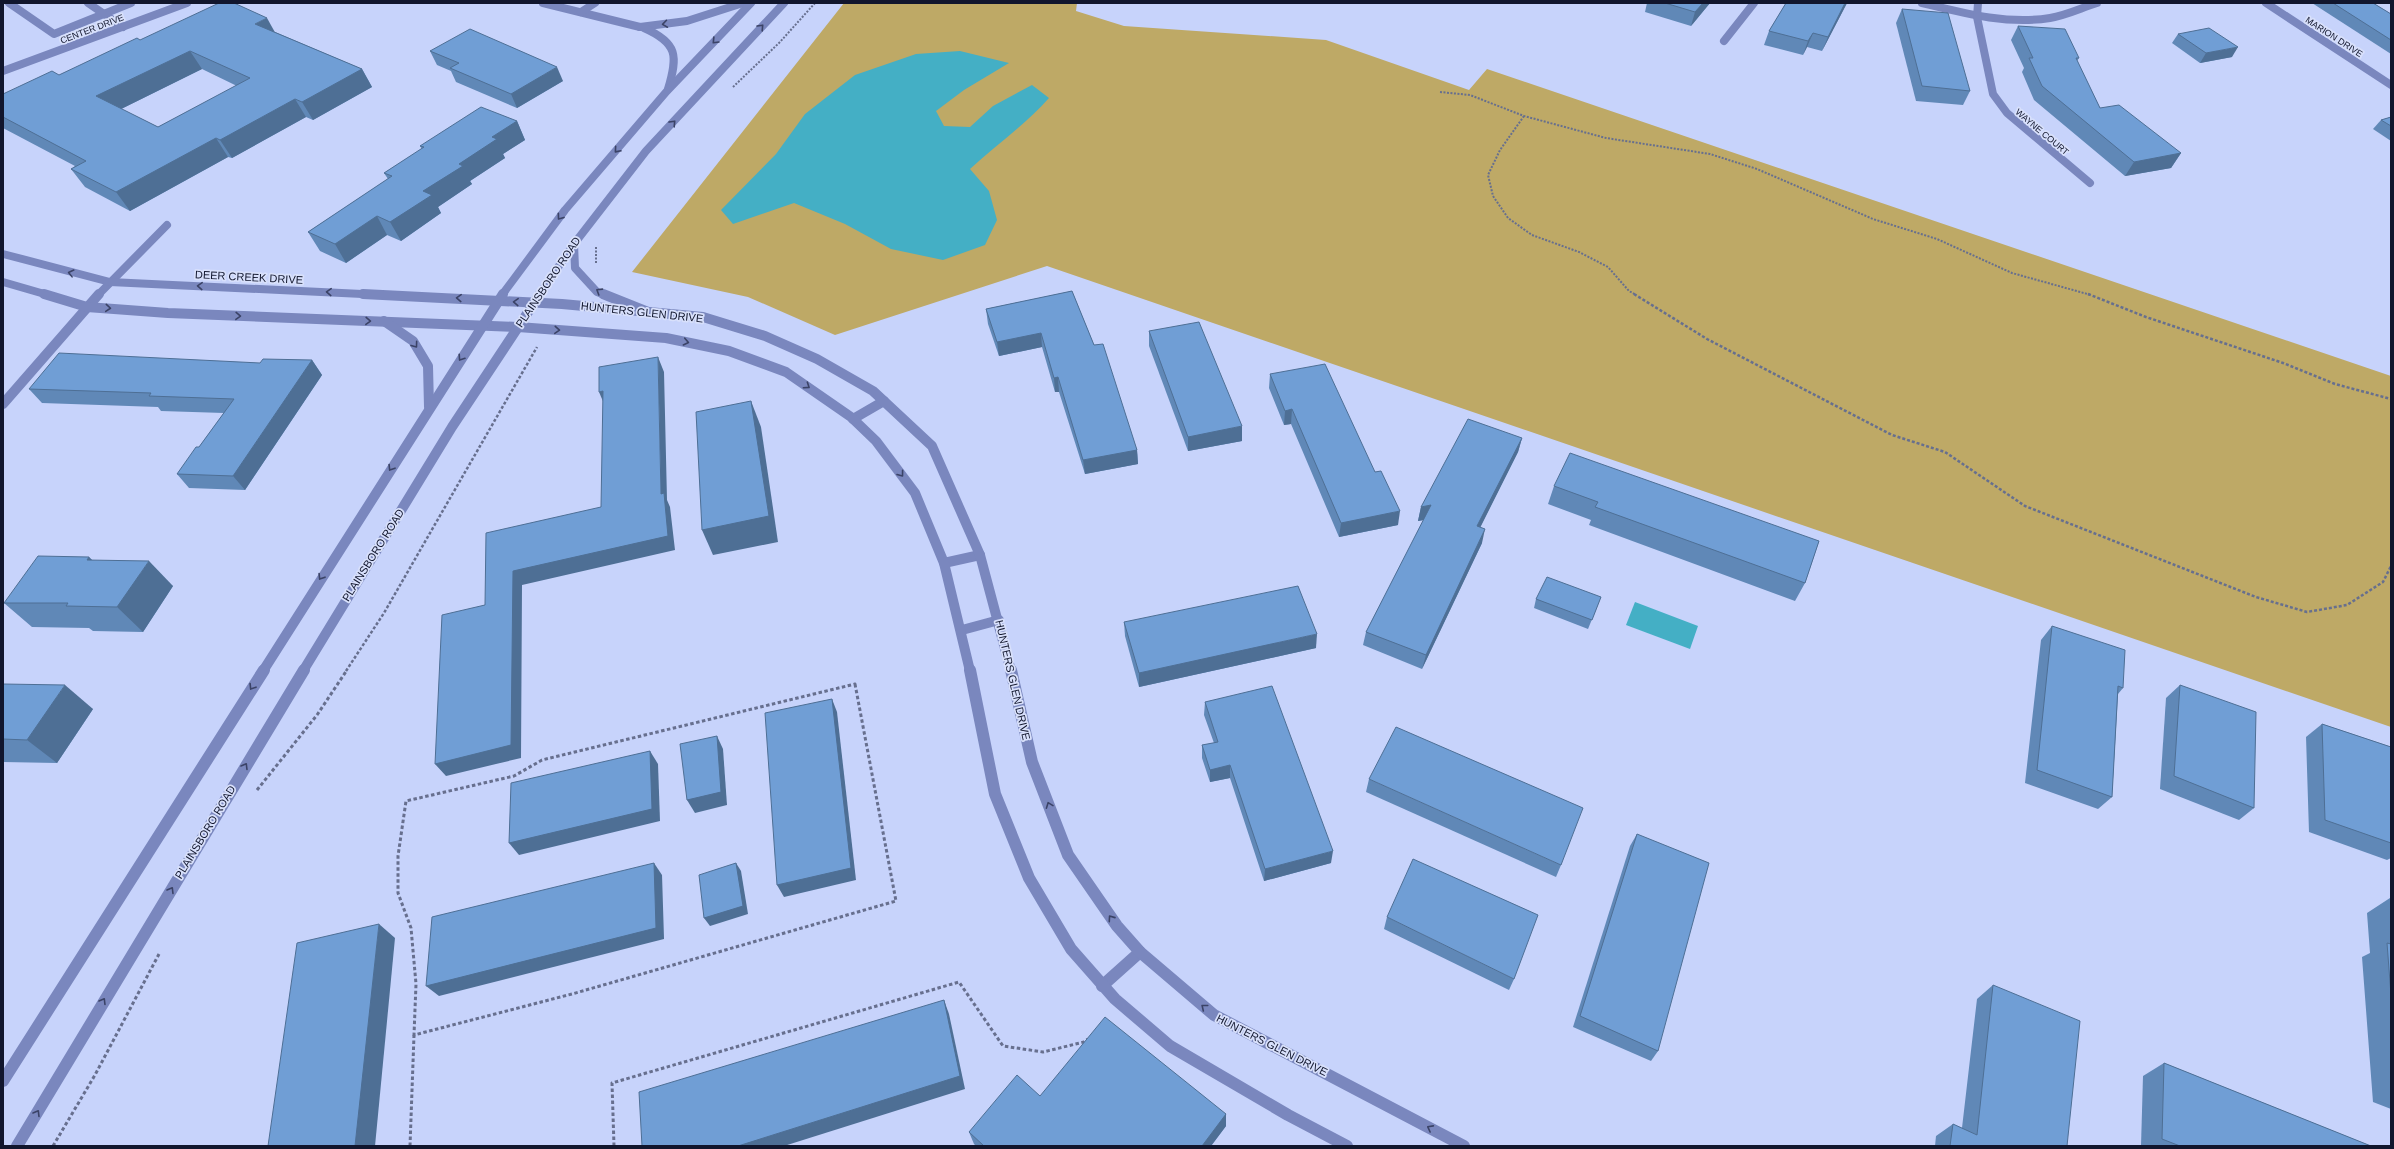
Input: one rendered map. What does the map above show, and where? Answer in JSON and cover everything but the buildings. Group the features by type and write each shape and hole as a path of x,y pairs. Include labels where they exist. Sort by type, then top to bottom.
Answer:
{"street":[{"path":"9,3 54,34 131,3"},
{"path":"88,3 124,27"},
{"name":"CENTER DRIVE","path":"3,71 187,3"},
{"path":"543,3 640,27 654,32 672,48 676,57 667,91"},
{"path":"581,12 595,3"},
{"path":"640,27 688,21 743,3"},
{"path":"3,1082 429,407 498,301 565,210 667,91 751,3"},
{"name":"PLAINSBORO ROAD","path":"17,1146 452,427 534,302 574,244 646,151 784,3"},
{"path":"1724,40 1754,3"},
{"path":"1922,3 1977,17 2006,20 2037,19 2068,14 2097,3"},
{"name":"WAYNE COURT","path":"1978,3 1977,17 1993,94 2007,113 2090,183"},
{"name":"MARION DRIVE","path":"2266,3 2391,85"},
{"path":"3,404 110,282 167,225"},
{"path":"574,244 575,268 598,292 648,312"},
{"name":"DEER CREEK DRIVE","path":"3,254 110,282 534,302"},
{"path":"3,282 88,307 168,313 548,329 666,338 728,351 786,372 853,419 876,441 915,493 944,563 962,630 995,794 1029,878 1071,949 1102,986 1170,1046 1288,1115 1347,1146"},
{"name":"HUNTERS GLEN DRIVE","path":"534,302 703,317 765,336 817,359 874,391 932,446 980,555 999,620 1032,762 1068,855 1117,926 1140,952 1214,1015 1464,1146"},
{"path":"384,321 413,341 428,366 429,407"},
{"path":"853,419 884,401"},
{"path":"944,563 980,555"},
{"path":"962,630 999,620"},
{"path":"1102,986 1140,952"}],"path":[{"path":"727,90 738,83 780,42 815,3"},
{"path":"1440,92 1470,95 1524,116 1606,138 1710,154 1751,167 1805,188 1873,218 1937,239 1971,256 2012,272 2077,290 2335,384 2391,400"},
{"path":"1524,116 1500,150 1488,175 1493,196 1508,218 1532,235 1579,252 1608,267 1630,291 1707,339 1892,435 1945,452 2025,506 2256,598 2307,612 2347,606 2383,582 2391,566"},
{"path":"584,277 596,273 597,242"},
{"path":"255,794 317,715 384,613 532,354 548,329"},
{"path":"410,1146 414,1035 416,984 411,928 398,893 398,856 406,801 514,776 542,760 855,684 896,901 579,992 414,1035"},
{"path":"53,1146 80,1106 123,1018 160,952"},
{"path":"614,1146 612,1083 958,982 1004,1046 1043,1052 1084,1042 1095,1035"}],"shaded area":[{"path":"844,3 1077,3 1076,11 1124,26 1326,40 1469,90 1487,69 2391,376 2391,727 1047,266 835,335 748,297 632,272"},
{"path":"960,51 1009,63 964,90 936,111 944,126 970,127 993,106 1032,85 1049,98 1020,126 970,169 989,191 997,220 985,245 943,260 891,249 845,224 794,203 733,224 721,210 776,154 805,114 855,75 916,54"},
{"path":"1635,602 1698,626 1690,649 1626,625"}]}
